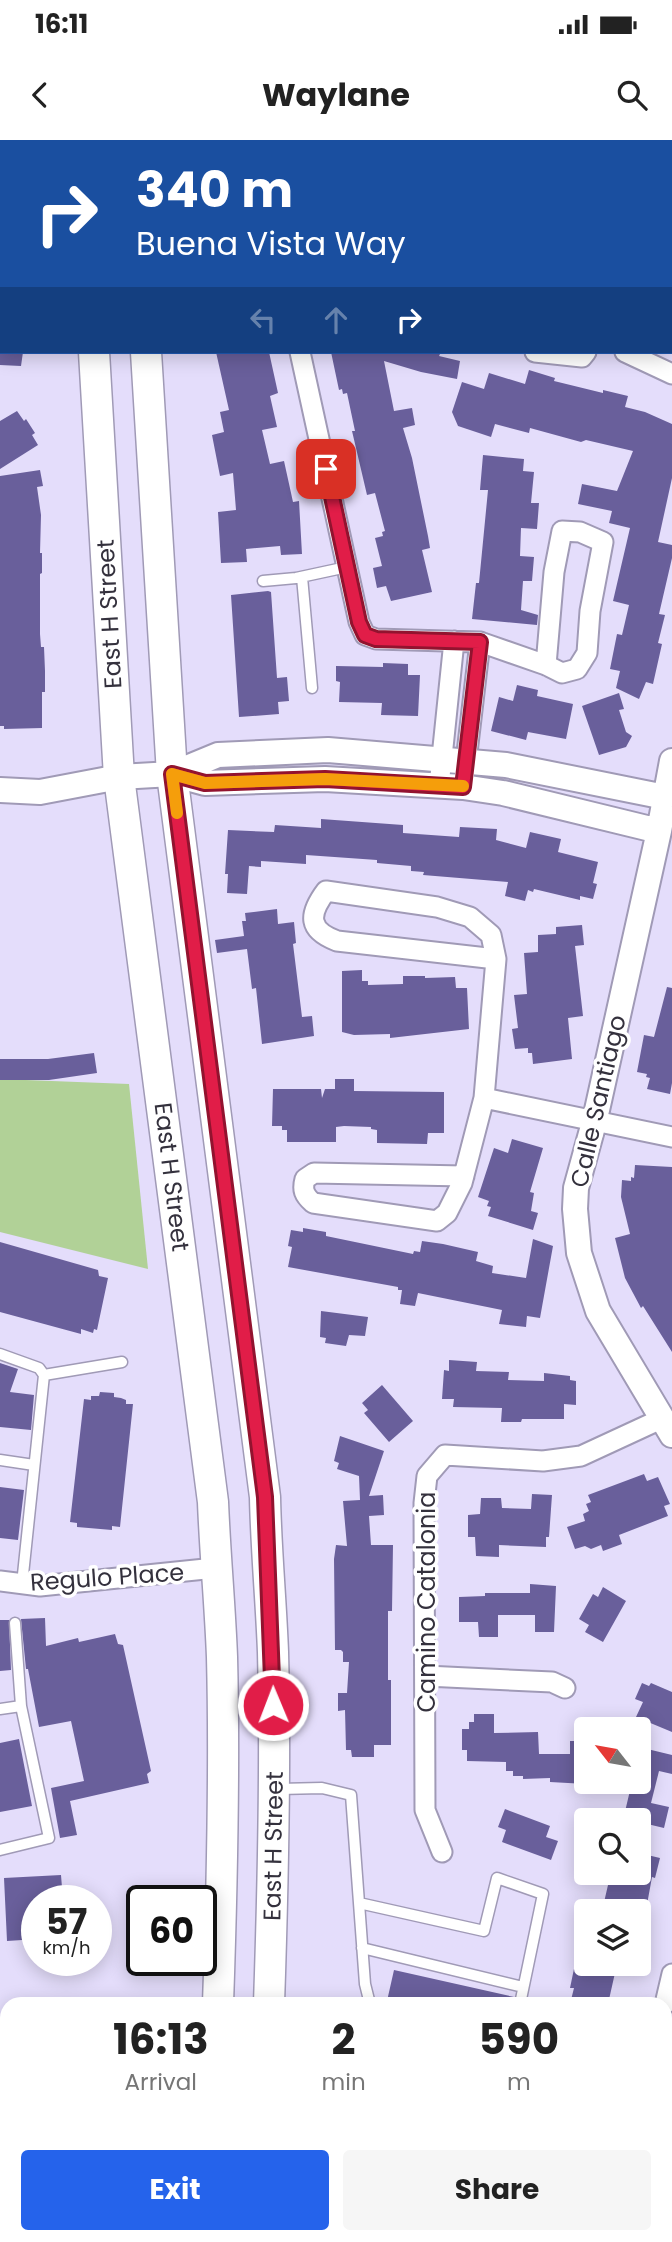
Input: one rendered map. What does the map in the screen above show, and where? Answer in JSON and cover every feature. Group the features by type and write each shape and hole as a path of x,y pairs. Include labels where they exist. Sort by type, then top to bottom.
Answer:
{"main road":[{"name":"East H Street","path":"94,354 119,777 214,1502 215,1568 222,1654 224,1842 218,1997"},
{"name":"East H Street","path":"146,354 172,774 265,1497 266,1564 273,1649 275,1789 269,1997"}],"street":[{"path":"300,354 359,622 365,635 376,639 480,642 562,673 577,669 587,653 590,611 603,542 580,532 562,531 552,582 546,666"},
{"path":"554,354 582,357 584,354"},
{"path":"629,354 672,374"},
{"path":"451,786 441,758 454,641"},
{"path":"451,786 466,760 480,642"},
{"path":"172,774 218,755 328,750 506,765 665,797"},
{"name":"Calle Santiago","path":"667,1427 598,1311 579,1253 575,1209 576,1188 595,1119 672,761"},
{"path":"0,790 40,792 119,777 172,774 205,783 325,779 451,786 503,793 659,831"},
{"path":"464,1177 314,1173 305,1179 303,1188 306,1196 313,1203 437,1221 447,1213 464,1177 484,1098 496,959 491,935 470,917 437,907 326,891 315,906 314,918 321,935 337,941 496,959"},
{"path":"484,1098 672,1137"},
{"name":"Camino Catalonia","path":"442,1852 425,1810 424,1503 427,1476 445,1455 543,1461 582,1456 667,1427"},
{"name":"Regulo Place","path":"0,1581 40,1586 215,1568"},
{"path":"425,1676 552,1682 565,1688"},
{"path":"667,1997 672,1974"}],"lane":[{"path":"263,581 302,577 347,567"},
{"path":"302,577 312,688"},
{"path":"0,1354 39,1368 44,1375 22,1584"},
{"path":"44,1375 122,1362"},
{"path":"0,1460 34,1465"},
{"path":"0,1850 49,1838 21,1706 15,1623"},
{"path":"0,1709 21,1706"},
{"path":"275,1789 322,1788 351,1795 365,1984 368,1997"},
{"path":"359,1903 484,1930 497,1878 543,1894 521,1997"},
{"path":"362,1948 523,1987"}],"green space":[{"path":"0,1079 129,1084 148,1269 0,1232"}],"building":[{"path":"0,354 23,354 21,366 0,365"},
{"path":"216,354 269,354 278,393 270,396 277,427 262,430 270,464 284,461 293,502 299,501 302,554 281,555 280,546 246,549 247,562 221,563 218,512 236,510 233,473 220,476 212,435 224,432 220,412 229,410"},
{"path":"331,354 440,354 439,356 460,361 457,379 384,361 394,411 412,408 415,425 403,428 428,536 430,548 422,550 432,592 391,601 386,586 377,588 373,568 382,566 375,538 383,536 382,532 385,531 375,493 367,495 352,431 355,431 347,393 343,394 342,389 339,390"},
{"path":"529,370 555,378 554,381 628,396 625,407 645,412 672,424 672,478 658,542 672,545 672,558 659,614 665,615 658,643 662,644 653,684 646,682 639,699 616,688 620,671 610,669 617,634 622,635 629,605 613,601 630,528 609,523 612,511 578,504 582,484 617,491 633,451 586,440 581,442 530,428 529,433 495,424 491,437 458,426 452,412 462,382 484,389 489,373 525,384"},
{"path":"17,411 35,433 32,435 38,445 0,469 0,421"},
{"path":"483,455 524,459 523,471 534,472 531,503 539,503 537,529 521,528 520,556 534,557 532,581 523,581 521,610 538,615 537,625 472,619 476,583 479,583 488,490 480,490"},
{"path":"40,470 43,486 37,487 42,553 40,634 41,647 44,647 45,671 42,728 4,729 4,726 0,726 0,476"},
{"path":"271,592 277,678 287,677 289,701 278,702 279,714 239,717 231,595"},
{"path":"383,663 408,664 408,675 420,675 418,716 381,715 382,703 339,702 340,682 336,681 336,666 383,667"},
{"path":"517,685 538,690 537,696 573,704 566,739 528,732 526,740 491,731 499,697 513,701"},
{"path":"619,693 624,709 619,710 626,732 632,736 626,747 599,755 582,706"},
{"path":"321,819 403,825 403,833 459,837 460,827 497,829 496,840 526,848 530,832 561,839 558,852 598,862 593,883 597,884 593,899 580,896 580,900 534,889 533,892 528,890 525,901 505,896 508,882 423,875 424,872 411,871 411,866 377,863 377,860 306,855 306,864 261,861 261,867 249,866 247,894 227,893 228,874 225,874 228,830 274,832 275,825 321,828"},
{"path":"277,909 278,924 294,922 296,943 293,944 302,1017 312,1016 314,1036 262,1044 256,988 252,989 247,949 217,953 215,940 244,936 242,921 246,921 245,913"},
{"path":"582,925 584,945 575,946 583,1016 568,1018 572,1059 533,1064 532,1053 528,1053 528,1048 515,1049 512,1029 518,1028 514,995 527,994 524,953 538,952 538,935 556,934 556,927"},
{"path":"362,970 362,981 368,981 368,985 403,984 403,976 455,977 456,988 467,988 469,1029 390,1038 390,1034 354,1035 342,1032 342,971"},
{"path":"667,987 672,988 670,1094 647,1089 650,1078 646,1077 647,1074 637,1072 644,1035 654,1037"},
{"path":"94,1053 97,1073 49,1080 0,1080 0,1059 48,1059"},
{"path":"335,1079 354,1079 354,1091 444,1092 444,1133 428,1133 427,1144 377,1143 377,1130 371,1127 344,1126 336,1127 336,1142 287,1142 287,1130 282,1130 282,1126 272,1126 273,1089 321,1089 322,1098 325,1089 335,1089"},
{"path":"512,1139 543,1148 530,1192 534,1193 531,1211 538,1213 533,1230 488,1216 491,1207 487,1206 489,1201 478,1197 494,1148 508,1153"},
{"path":"635,1165 672,1167 672,1352 643,1306 641,1308 625,1278 615,1238 630,1234 621,1197 622,1180 631,1181 631,1177 634,1178"},
{"path":"303,1228 326,1232 326,1236 413,1254 414,1251 420,1252 422,1241 443,1244 478,1252 476,1261 493,1266 492,1273 526,1278 533,1239 553,1246 540,1318 527,1316 526,1327 499,1324 502,1310 418,1293 415,1306 400,1304 402,1290 398,1290 398,1287 288,1267 292,1247 288,1246 291,1230 303,1232"},
{"path":"0,1242 98,1270 99,1276 108,1278 97,1330 94,1329 93,1333 81,1329 81,1334 0,1312"},
{"path":"321,1311 368,1317 365,1336 349,1335 346,1346 325,1343 326,1338 320,1337"},
{"path":"449,1360 477,1362 476,1371 509,1372 508,1380 544,1381 544,1373 570,1376 570,1380 576,1381 576,1405 564,1404 564,1419 522,1419 521,1422 501,1422 502,1408 453,1407 454,1399 442,1399 444,1370 449,1371"},
{"path":"0,1363 18,1369 10,1392 34,1395 31,1430 0,1427"},
{"path":"382,1385 413,1421 389,1442 364,1413 368,1410 362,1403"},
{"path":"100,1392 114,1393 114,1397 126,1400 126,1404 133,1404 120,1527 112,1526 112,1530 77,1527 77,1523 70,1522 84,1399 91,1400 91,1396 99,1396"},
{"path":"340,1436 384,1451 369,1496 383,1495 384,1515 369,1516 371,1545 393,1545 392,1611 388,1611 391,1745 374,1745 374,1757 352,1757 351,1750 346,1750 345,1710 338,1711 338,1693 347,1693 349,1662 343,1662 341,1650 335,1650 334,1559 336,1545 347,1546 343,1501 360,1500 359,1476 337,1469 339,1463 334,1461"},
{"path":"644,1474 647,1481 658,1477 670,1504 664,1506 668,1516 619,1535 622,1544 603,1551 601,1545 591,1549 585,1546 575,1549 567,1527 585,1521 583,1514 589,1511 586,1504 591,1502 588,1495"},
{"path":"0,1487 24,1490 18,1540 0,1538"},
{"path":"532,1494 552,1495 546,1547 499,1545 499,1557 476,1556 475,1537 468,1537 468,1515 480,1514 481,1498 501,1498 502,1508 531,1509"},
{"path":"530,1584 556,1586 554,1632 535,1632 535,1615 498,1615 498,1637 479,1637 478,1622 459,1622 459,1597 485,1596 485,1593 530,1593"},
{"path":"603,1587 626,1601 603,1642 585,1632 589,1625 579,1619 593,1594 598,1597"},
{"path":"45,1618 46,1646 78,1638 79,1642 115,1634 118,1644 123,1645 151,1771 147,1774 149,1783 70,1801 77,1835 60,1838 51,1788 84,1781 71,1721 39,1727 26,1669 21,1619"},
{"path":"0,1620 9,1620 11,1670 0,1671"},
{"path":"642,1683 649,1686 651,1683 672,1692 672,1732 651,1723 651,1717 636,1717 643,1702 635,1699"},
{"path":"474,1714 494,1714 494,1733 538,1732 539,1754 570,1754 570,1741 574,1741 574,1783 550,1782 550,1778 523,1779 523,1776 513,1776 513,1771 506,1771 506,1762 467,1761 467,1750 462,1750 462,1729 469,1729 469,1722 474,1722"},
{"path":"19,1739 32,1806 0,1812 0,1743"},
{"path":"651,1750 672,1755 672,1774 659,1771 651,1803 669,1807 664,1828 651,1825 651,1808 626,1808 629,1794 651,1794"},
{"path":"505,1809 550,1826 546,1837 558,1841 551,1860 502,1842 506,1830 498,1827"},
{"path":"651,1856 660,1858 655,1878 652,1877 651,1882"},
{"path":"61,1875 62,1885 21,1885 21,1940 7,1941 4,1878"},
{"path":"608,1885 651,1885 648,1899 605,1899"},
{"path":"574,1969 574,1976 614,1976 610,1997 572,1997 574,1988 570,1988"},
{"path":"394,1970 514,1997 388,1997"}],"slow traffic":[{"path":"177,813 172,774 205,783 325,779 463,786"}],"route":[{"path":"273,1705 273,1649 266,1564 265,1497 172,774 205,783 325,779 463,787 480,642 376,639 365,635 359,622 326,469"}]}
